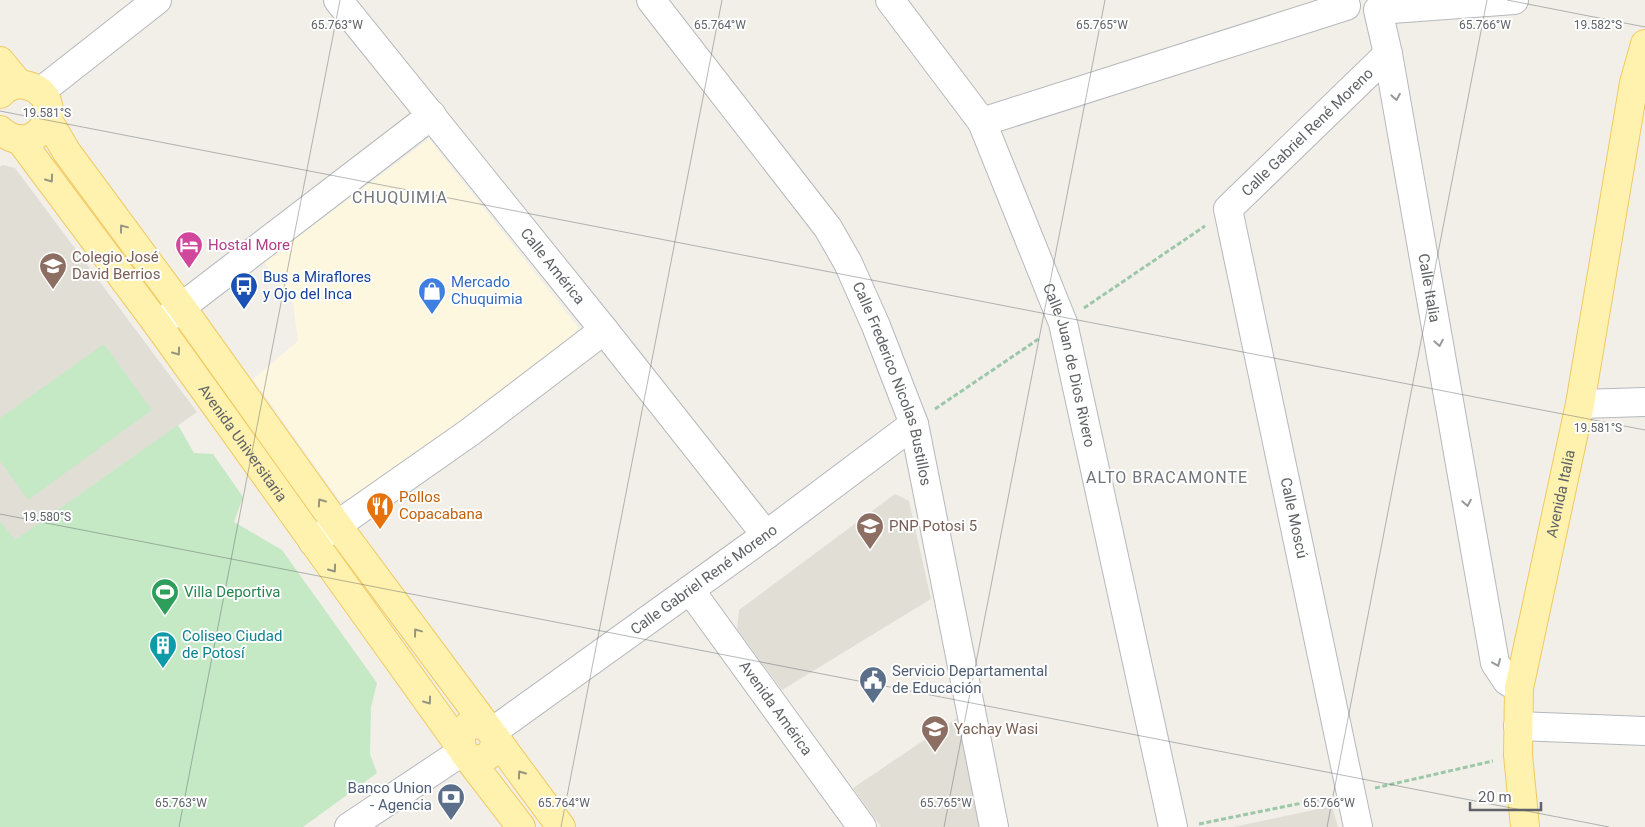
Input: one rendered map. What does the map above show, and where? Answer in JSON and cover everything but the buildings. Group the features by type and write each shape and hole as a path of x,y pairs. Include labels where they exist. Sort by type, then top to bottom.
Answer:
{"main road":[{"name":"Avenida Italia","path":"1525,827 1518,755 1519,688 1580,404 1634,83 1645,44"},
{"path":"0,61 20,90"},
{"name":"Avenida Universitaria","path":"20,90 48,105 48,120 66,151 182,308 337,525 561,827"},
{"path":"7,137 28,139 40,132 48,120"},
{"name":"Avenida Universitaria","path":"7,137 158,325 463,751 521,827"},
{"path":"463,751 460,738 467,728 477,724 492,732"}],"street":[{"path":"20,90 157,0"},
{"name":"Calle América","path":"338,0 432,115 766,535"},
{"name":"Calle Frederico Nicolas Bustillos","path":"651,0 828,228 848,263 868,308 914,424 994,827"},
{"name":"Calle Juan de Dios Rivero","path":"890,0 982,122 1063,322 1184,826"},
{"path":"982,122 1341,3 1378,10 1514,0"},
{"name":"Calle Italia","path":"1378,10 1388,54 1496,662 1507,681 1519,688"},
{"name":"Calle Gabriel René Moreno","path":"1228,209 1388,54"},
{"path":"158,325 432,115"},
{"name":"Calle Moscú","path":"1228,209 1358,827"},
{"path":"313,542 470,432 604,330"},
{"path":"1580,404 1645,402"},
{"name":"Calle Gabriel René Moreno","path":"492,732 766,535 914,424"},
{"name":"Avenida América","path":"690,590 862,827"},
{"path":"1518,726 1645,731"},
{"path":"349,827 463,751"}],"path":[{"path":"1184,826 1352,793 1518,755"}],"shaded area":[{"name":"Mercado Chuquimia","path":"429,139 578,327 573,339 355,499 340,501 253,379 298,341 293,303 264,262"},
{"name":"Colegio José David Berrios","path":"3,165 15,168 197,412 14,541 0,521 0,167"},
{"name":"PNP Potosi 5","path":"895,494 909,501 931,599 782,690 737,629 739,610"},
{"name":"Yachay Wasi","path":"957,718 981,827 881,827 853,788"},
{"path":"1332,806 1338,827 1233,827"}],"green space":[{"path":"104,344 152,410 28,500 0,461 0,418"},
{"name":"Villa Deportiva","path":"178,425 194,453 213,454 243,497 234,522 282,550 377,683 371,707 370,754 377,773 303,827 0,827 0,521 15,540"}],"place":[{"name":"Hostal More","path":"189,269"},
{"name":"Colegio José David Berrios","path":"53,290"},
{"name":"Bus a Miraflores y Ojo del Inca","path":"244,310"},
{"name":"Mercado Chuquimia","path":"432,315"},
{"name":"Pollos Copacabana","path":"380,530"},
{"name":"PNP Potosi 5","path":"870,550"},
{"name":"Villa Deportiva","path":"165,616"},
{"name":"Coliseo Ciudad de Potosí","path":"163,669"},
{"name":"Servicio Departamental de Educación","path":"873,704"},
{"name":"Yachay Wasi","path":"935,753"},
{"name":"Banco Union - Agencia","path":"451,821"}],"district":[{"name":"CHUQUIMIA","path":"400,197"},
{"name":"ALTO BRACAMONTE","path":"1167,477"}]}
